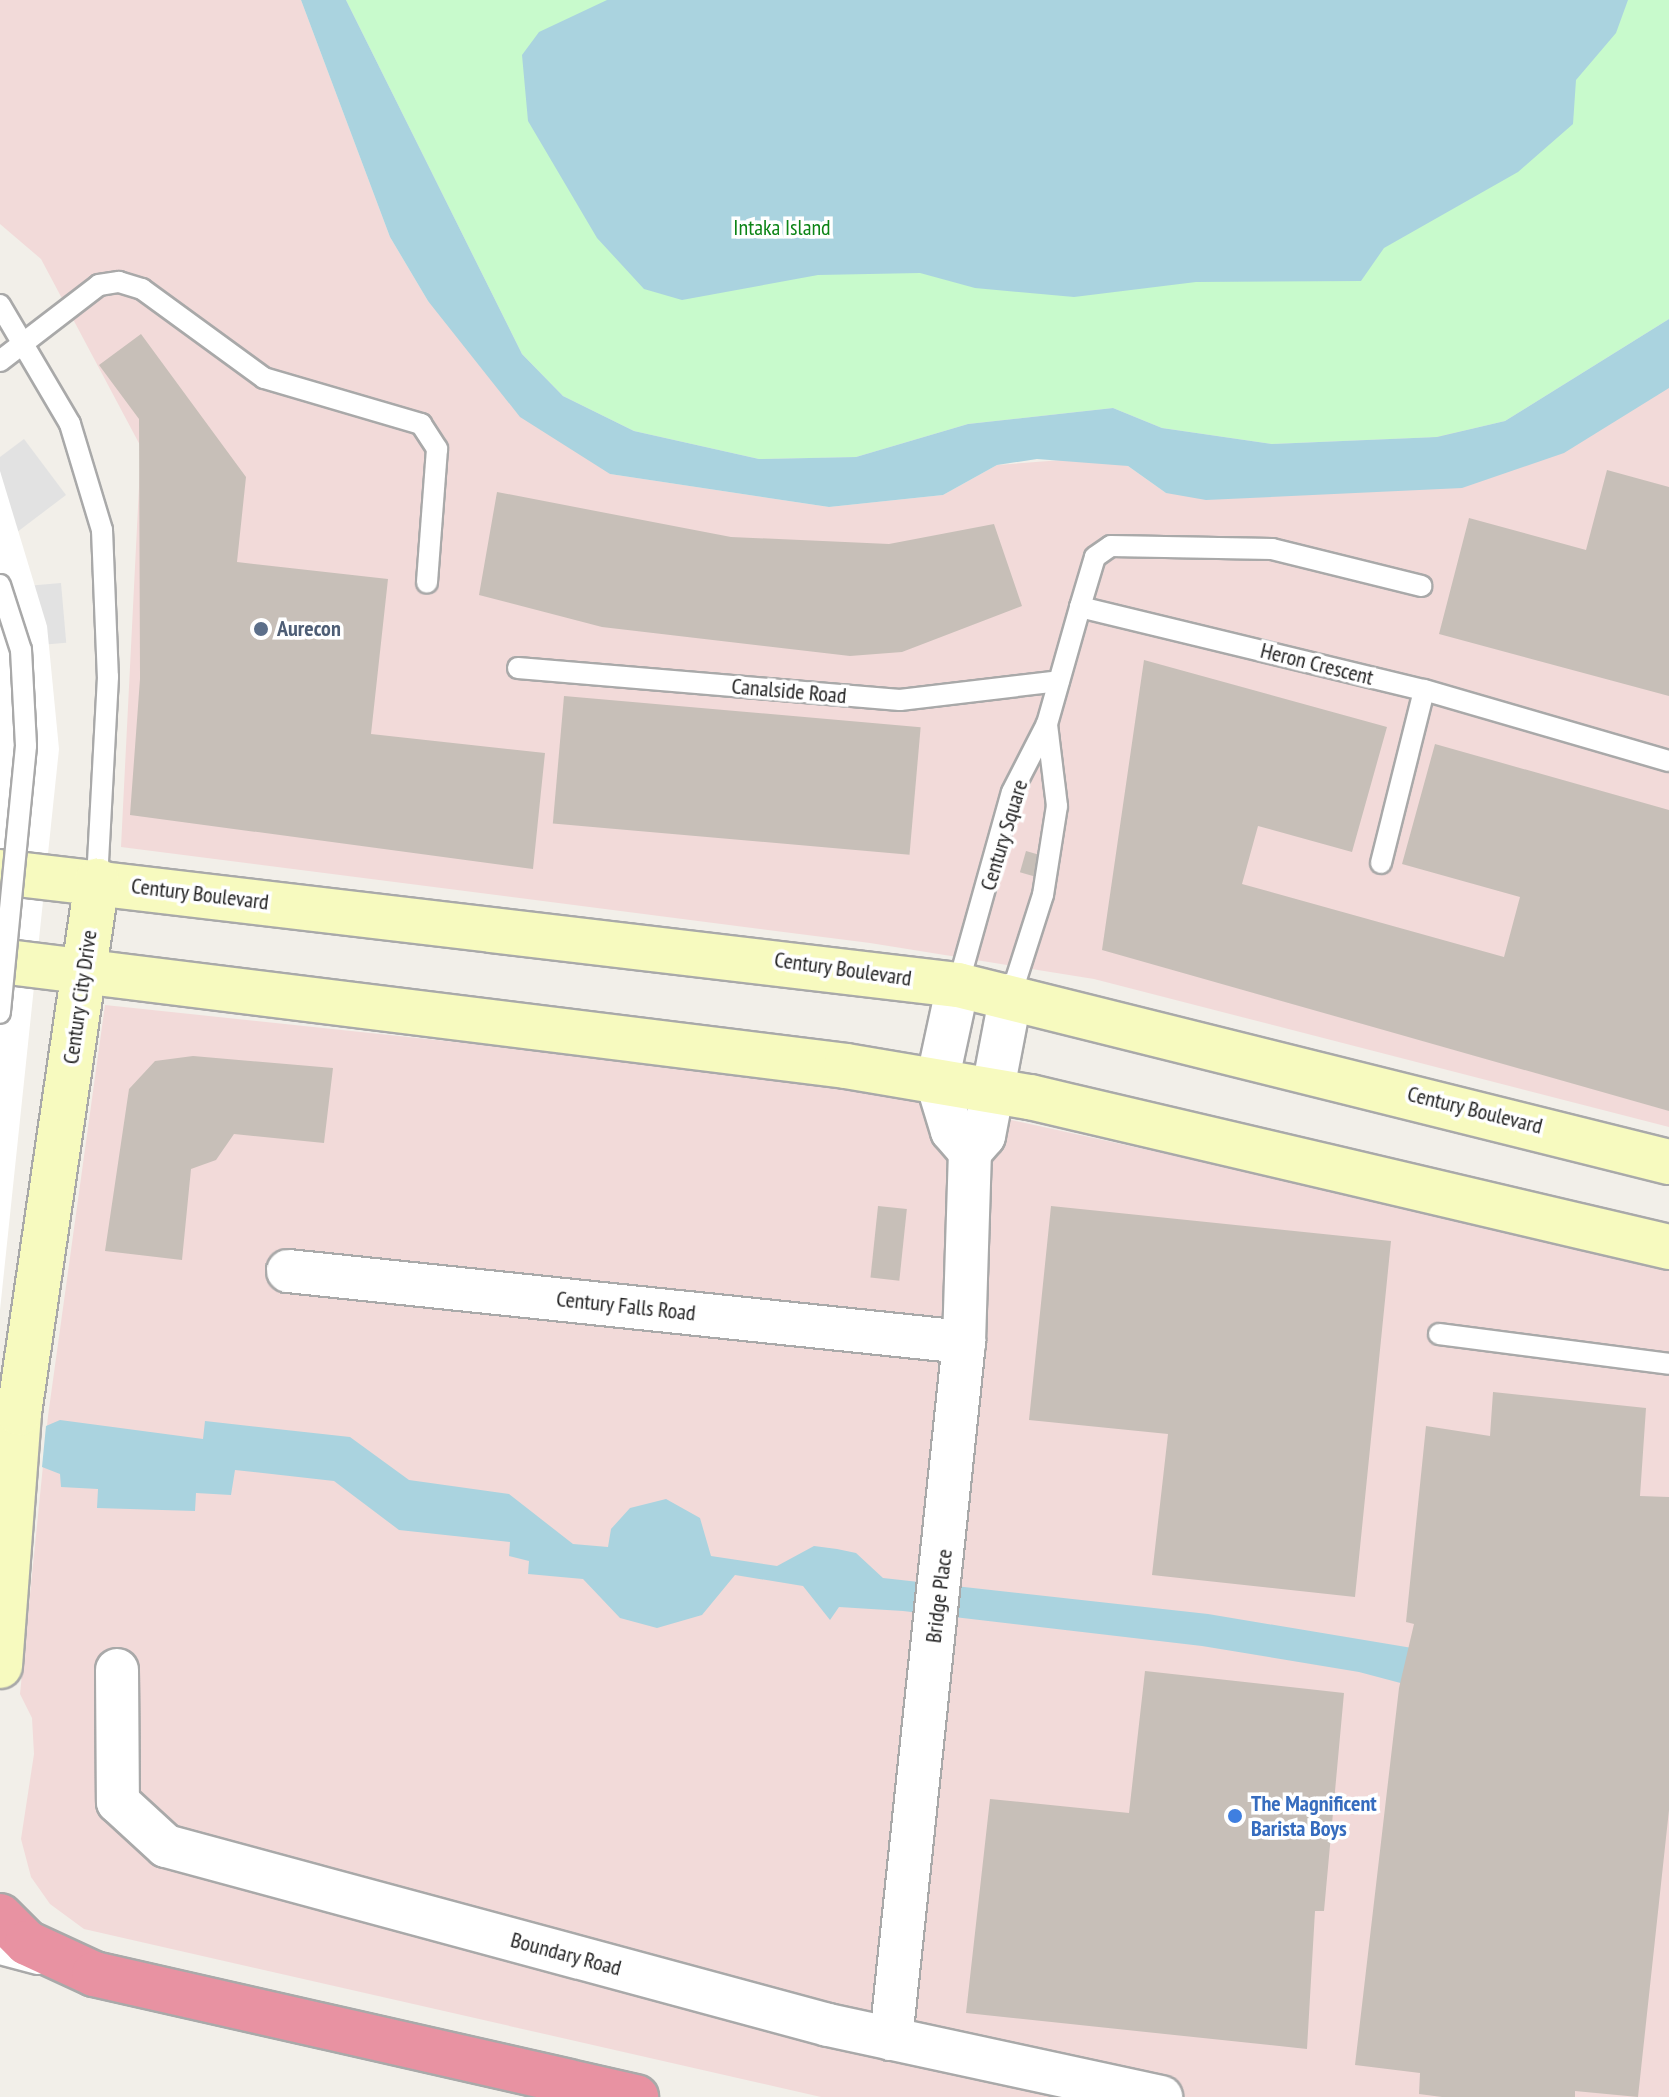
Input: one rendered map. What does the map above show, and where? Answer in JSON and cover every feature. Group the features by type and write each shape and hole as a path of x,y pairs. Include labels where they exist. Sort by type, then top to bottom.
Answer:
{"highway":[{"path":"0,1916 27,1943 94,1974 636,2097"}],"main road":[{"name":"Century Boulevard","path":"0,872 97,881 958,985 1011,995 1669,1162"},
{"name":"Century City Drive","path":"0,1666 19,1413 97,881"},
{"path":"0,961 991,1091 1669,1247"}],"street":[{"path":"958,985 937,1082 952,1131 970,1152"},
{"name":"Bridge Place","path":"891,2039 944,1556 964,1342 970,1152 984,1136 1011,995"},
{"name":"Century Falls Road","path":"288,1271 964,1342"},
{"name":"Boundary Road","path":"117,1670 118,1802 166,1846 891,2039 1161,2097"}],"lane":[{"path":"0,361 99,285 119,282 142,289 264,378 421,424 437,449 427,583"},
{"name":"Century City Drive","path":"0,305 70,424 102,530 109,635 97,881"},
{"path":"1047,724 1095,557 1111,546 1259,547 1422,586"},
{"path":"0,585 21,650 26,746 0,1013"},
{"name":"Heron Crescent","path":"1080,607 1424,690 1669,761"},
{"name":"Canalside Road","path":"518,668 900,700 1059,681"},
{"path":"1381,863 1424,690"},
{"name":"Century Square","path":"958,985 1012,792 1047,724"},
{"name":"Century Square","path":"1011,995 1043,895 1057,806 1047,724"},
{"path":"1439,1334 1669,1364"},
{"path":"0,1954 94,1974"}],"shaded area":[{"path":"0,0 301,0 390,237 428,301 610,474 829,507 943,495 997,465 1088,458 1128,466 1166,493 1669,388 1669,1127 1094,979 870,943 121,847 141,447 41,259 0,224"},
{"path":"24,439 66,495 0,545 0,457"},
{"path":"61,583 66,643 5,648 0,588"},
{"path":"105,1005 842,1083 1669,1264 1669,2097 821,2097 84,1929 50,1904 31,1877 21,1839 34,1754 32,1718 20,1694 48,1416"}],"green space":[{"name":"Intaka Island","path":"346,0 1669,0 1669,319 1505,421 1437,437 1272,444 1162,428 1113,408 968,424 856,457 759,459 634,431 563,396 522,354"}],"water":[{"path":"301,0 346,0 522,354 563,396 634,431 759,459 856,457 968,424 1113,408 1162,428 1272,444 1437,437 1505,421 1669,319 1669,388 1564,453 1462,488 1206,500 1166,493 1128,466 1037,459 997,465 943,495 829,507 610,474 520,417 428,301 390,237"},
{"path":"607,0 1628,0 1616,33 1576,80 1573,124 1518,172 1384,248 1361,281 1196,282 1074,297 975,288 920,273 818,275 682,300 644,289 597,238 528,121 522,55 539,32"},
{"path":"60,1420 203,1439 205,1421 350,1437 409,1480 509,1494 573,1544 608,1547 611,1529 630,1508 666,1499 700,1518 711,1556 777,1566 814,1546 837,1549 856,1553 883,1578 1208,1614 1669,1691 1669,1754 1359,1672 1202,1646 903,1611 839,1607 830,1620 803,1586 735,1575 702,1615 657,1628 620,1618 583,1579 528,1574 529,1561 509,1556 510,1542 399,1530 334,1481 235,1470 231,1495 196,1493 195,1511 97,1508 98,1489 61,1487 60,1474 42,1467 46,1426"}],"pier":[{"path":"0,471 47,626 59,749 0,1310"}],"building":[{"name":"Aurecon","path":"141,334 246,477 237,562 388,579 371,734 545,753 533,869 130,815 140,679 139,419 99,365"},
{"path":"1607,470 1669,487 1669,696 1439,634 1469,518 1586,550"},
{"path":"497,492 731,537 889,544 994,524 1022,606 902,652 850,656 602,627 479,595"},
{"path":"1144,660 1387,727 1352,852 1258,826 1242,884 1504,957 1520,897 1402,864 1435,744 1669,810 1669,1111 1102,950"},
{"path":"564,696 921,727 909,855 553,824"},
{"path":"1026,851 1044,856 1038,877 1020,872"},
{"path":"193,1056 333,1068 324,1143 234,1134 216,1160 191,1169 182,1260 105,1251 129,1089 155,1061"},
{"path":"878,1206 907,1209 899,1281 870,1278"},
{"path":"1051,1206 1391,1241 1355,1597 1152,1575 1168,1434 1029,1420"},
{"path":"1493,1392 1646,1408 1640,1496 1669,1497 1669,1810 1638,2097 1575,2091 1575,2097 1442,2097 1419,2094 1420,2073 1355,2065 1399,1688 1414,1624 1406,1622 1426,1426 1490,1436"},
{"path":"1145,1671 1344,1693 1324,1911 1315,1911 1307,2049 966,2013 990,1799 1129,1813"}],"place":[{"name":"Aurecon","path":"261,629"},
{"name":"The Magnificent Barista Boys","path":"1235,1816"}]}
